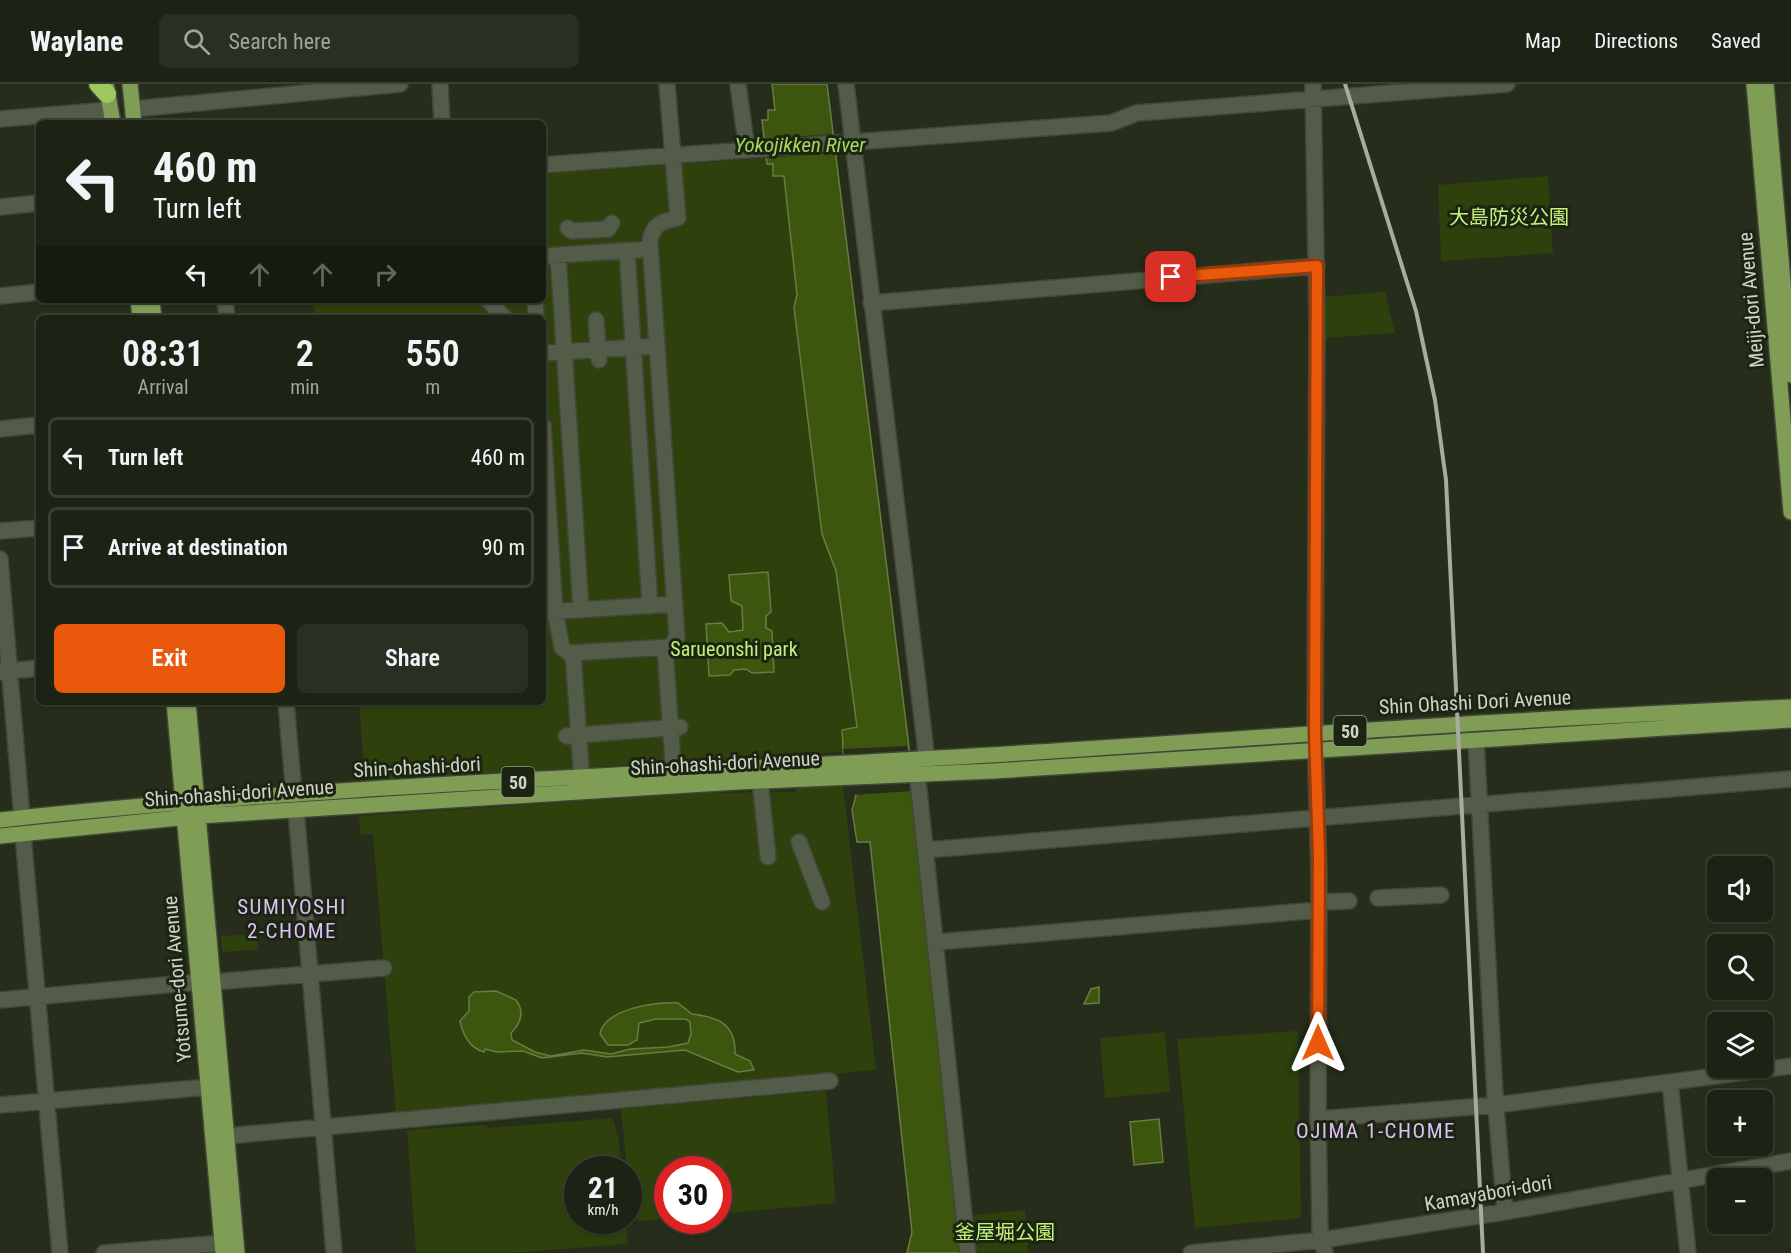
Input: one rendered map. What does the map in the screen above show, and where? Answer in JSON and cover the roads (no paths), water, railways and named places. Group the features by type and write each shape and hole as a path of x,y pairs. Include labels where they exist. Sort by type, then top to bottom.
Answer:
{"main road":[{"path":"130,84 133,116"},
{"name":"Meiji-dori Avenue","path":"1754,84 1791,512"},
{"name":"Meiji-dori Avenue","path":"1766,84 1791,375"},
{"name":"Yotsume-dori Avenue","path":"174,705 191,809"},
{"name":"Yotsume-dori Avenue","path":"188,705 191,809 206,982 226,1136 237,1253"},
{"name":"Shin Ohashi Dori Avenue","path":"913,769 926,758 1315,733 1791,707"},
{"name":"Shin Ohashi Dori Avenue","path":"913,769 994,771 1791,720"},
{"name":"Shin-ohashi-dori Avenue","path":"0,836 191,809 840,771 913,769"},
{"name":"50","path":"0,820 191,809 261,792 295,802"},
{"name":"Yotsume-dori Avenue","path":"206,982 209,1087 223,1248"}],"street":[{"path":"133,116 400,84"},
{"path":"440,84 442,120"},
{"path":"546,475 550,540 549,612 565,652 665,648 676,642 650,249 650,234 655,227 662,222 678,218 667,84"},
{"path":"738,84 754,149"},
{"path":"846,84 926,758"},
{"path":"546,165 1111,123 1137,113 1314,91 1507,84"},
{"path":"1314,91 1317,266 1315,733 1319,818 1318,1119 1324,1247"},
{"path":"0,119 107,99"},
{"path":"0,207 36,203"},
{"path":"568,228 572,231 608,229 612,224"},
{"path":"591,230 593,253"},
{"path":"581,610 564,352 551,256 650,249"},
{"path":"627,251 650,606"},
{"path":"871,303 1317,266"},
{"path":"0,296 36,292"},
{"path":"491,303 502,315"},
{"path":"596,320 598,355"},
{"path":"546,353 598,355 633,347 657,346"},
{"path":"638,421 662,419"},
{"path":"0,429 36,425"},
{"path":"546,427 569,425"},
{"path":"0,531 36,528"},
{"path":"645,534 670,532"},
{"path":"550,540 576,538"},
{"path":"0,559 5,671 22,818"},
{"path":"549,612 675,604"},
{"path":"665,648 676,729 673,763"},
{"path":"573,653 572,736 580,768"},
{"path":"5,671 36,668"},
{"path":"286,705 334,1253"},
{"path":"572,736 676,729"},
{"path":"1476,741 1496,1105 1506,1212"},
{"path":"913,769 937,942 968,1253"},
{"path":"926,850 1791,779"},
{"path":"761,789 768,857"},
{"path":"23,834 60,1253"},
{"path":"799,842 822,902"},
{"path":"1378,898 1441,895"},
{"path":"937,942 1319,906 1349,901"},
{"path":"0,1000 384,968"},
{"path":"1318,1119 1496,1105 1791,1066"},
{"path":"226,1136 830,1081"},
{"path":"1670,1083 1688,1253"},
{"path":"0,1105 209,1087"},
{"name":"Kamayabori-dori","path":"1191,1253 1324,1247 1680,1179 1791,1161"},
{"path":"104,1253 223,1248"}],"water":[{"name":"Yokojikken River","path":"772,84 827,84 932,933 964,1253 907,1253 912,1232 870,842 857,842 852,810 856,796 851,790 844,765 842,730 857,727 836,571 822,534 794,307 797,295 784,176 773,176 773,164 767,164 762,120 768,120 768,110 775,110"},
{"path":"768,572 771,612 766,616 766,628 772,631 774,672 752,673 746,669 734,670 730,675 709,676 706,624 722,623 729,632 743,630 742,606 731,601 729,575"},
{"path":"1099,987 1099,1003 1084,1004 1091,989"},
{"path":"496,991 516,1000 521,1017 511,1033 512,1040 535,1052 551,1056 584,1050 611,1054 630,1049 668,1047 688,1043 691,1034 690,1022 686,1019 656,1019 639,1023 637,1040 628,1045 608,1045 600,1034 604,1025 611,1018 633,1008 658,1003 678,1003 692,1014 710,1017 724,1024 729,1029 735,1044 735,1054 750,1061 754,1070 738,1072 685,1050 607,1057 582,1053 542,1058 523,1051 496,1052 485,1049 484,1052 468,1040 460,1021 469,1011 469,997 474,992"},
{"path":"1159,1119 1163,1162 1134,1165 1130,1122"}],"railway":[{"path":"1345,84 1416,311 1435,400 1446,480 1483,1253"}],"district":[{"name":"SUMIYOSHI 2-CHOME","path":"292,919"},
{"name":"OJIMA 1-CHOME","path":"1376,1131"}],"park label":[{"name":"大島防災公園","path":"1509,217"},
{"name":"Sarueonshi park","path":"734,649"},
{"name":"釜屋堀公園","path":"1005,1232"}]}
